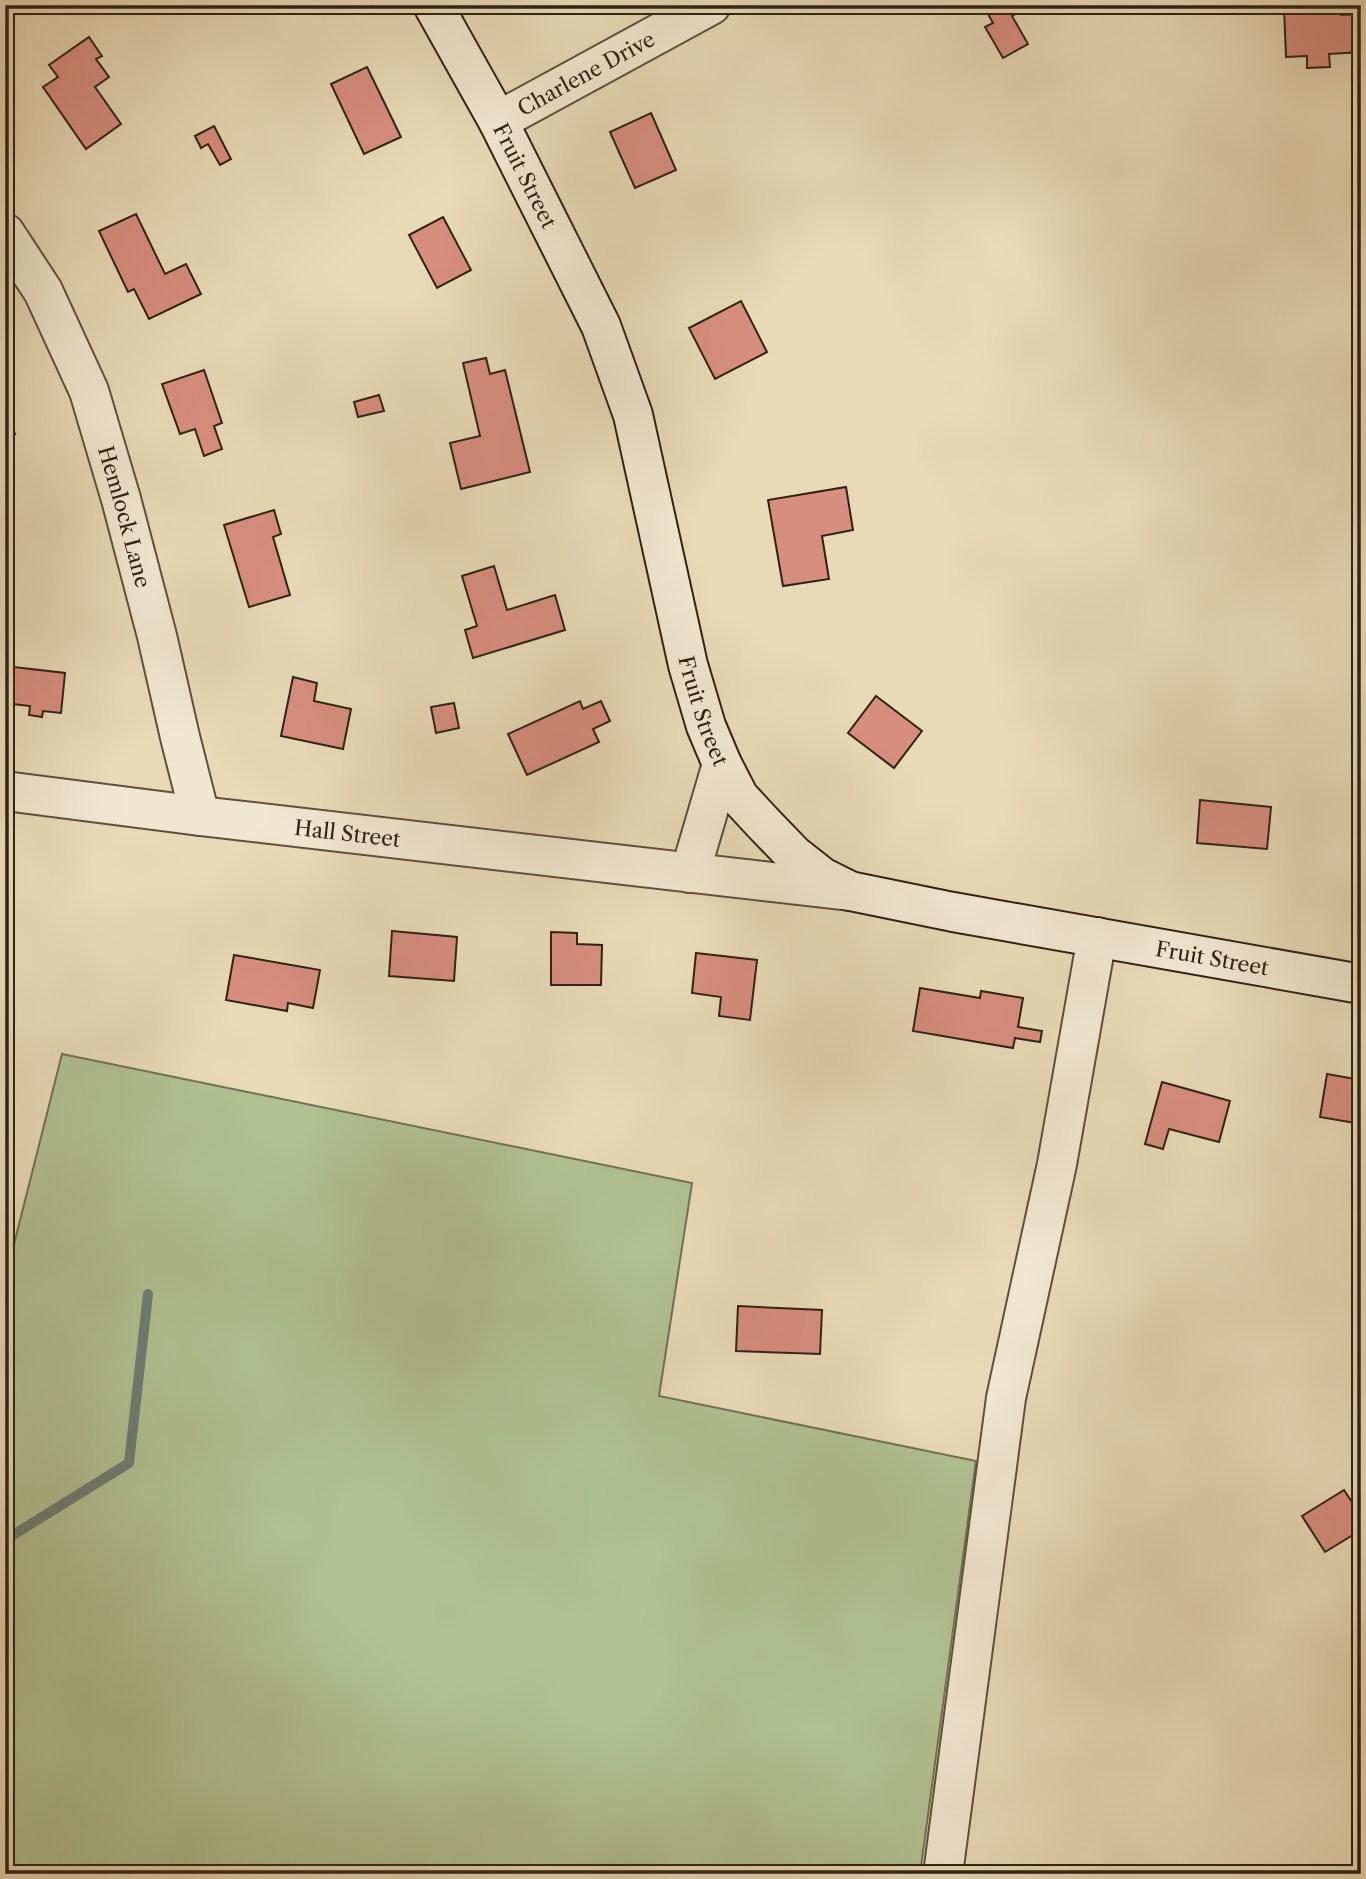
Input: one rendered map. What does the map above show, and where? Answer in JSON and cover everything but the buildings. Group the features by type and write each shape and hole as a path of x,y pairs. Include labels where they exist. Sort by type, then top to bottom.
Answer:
{"street":[{"name":"Fruit Street","path":"433,5 498,121 601,326 633,415 688,665 706,726 739,797 794,855 822,877 850,891 953,912 1361,984"},
{"name":"Charlene Drive","path":"498,121 711,5"},
{"name":"Hemlock Lane","path":"5,233 43,291 89,391 128,524 200,816"},
{"path":"690,873 722,764"},
{"name":"Hall Street","path":"5,791 850,891"},
{"path":"943,1874 1006,1398 1057,1164 1097,937"}],"green space":[{"path":"62,1054 692,1183 659,1396 976,1461 920,1874 5,1874 5,1280"}],"waterway":[{"path":"5,1540 129,1463 148,1294"}]}
